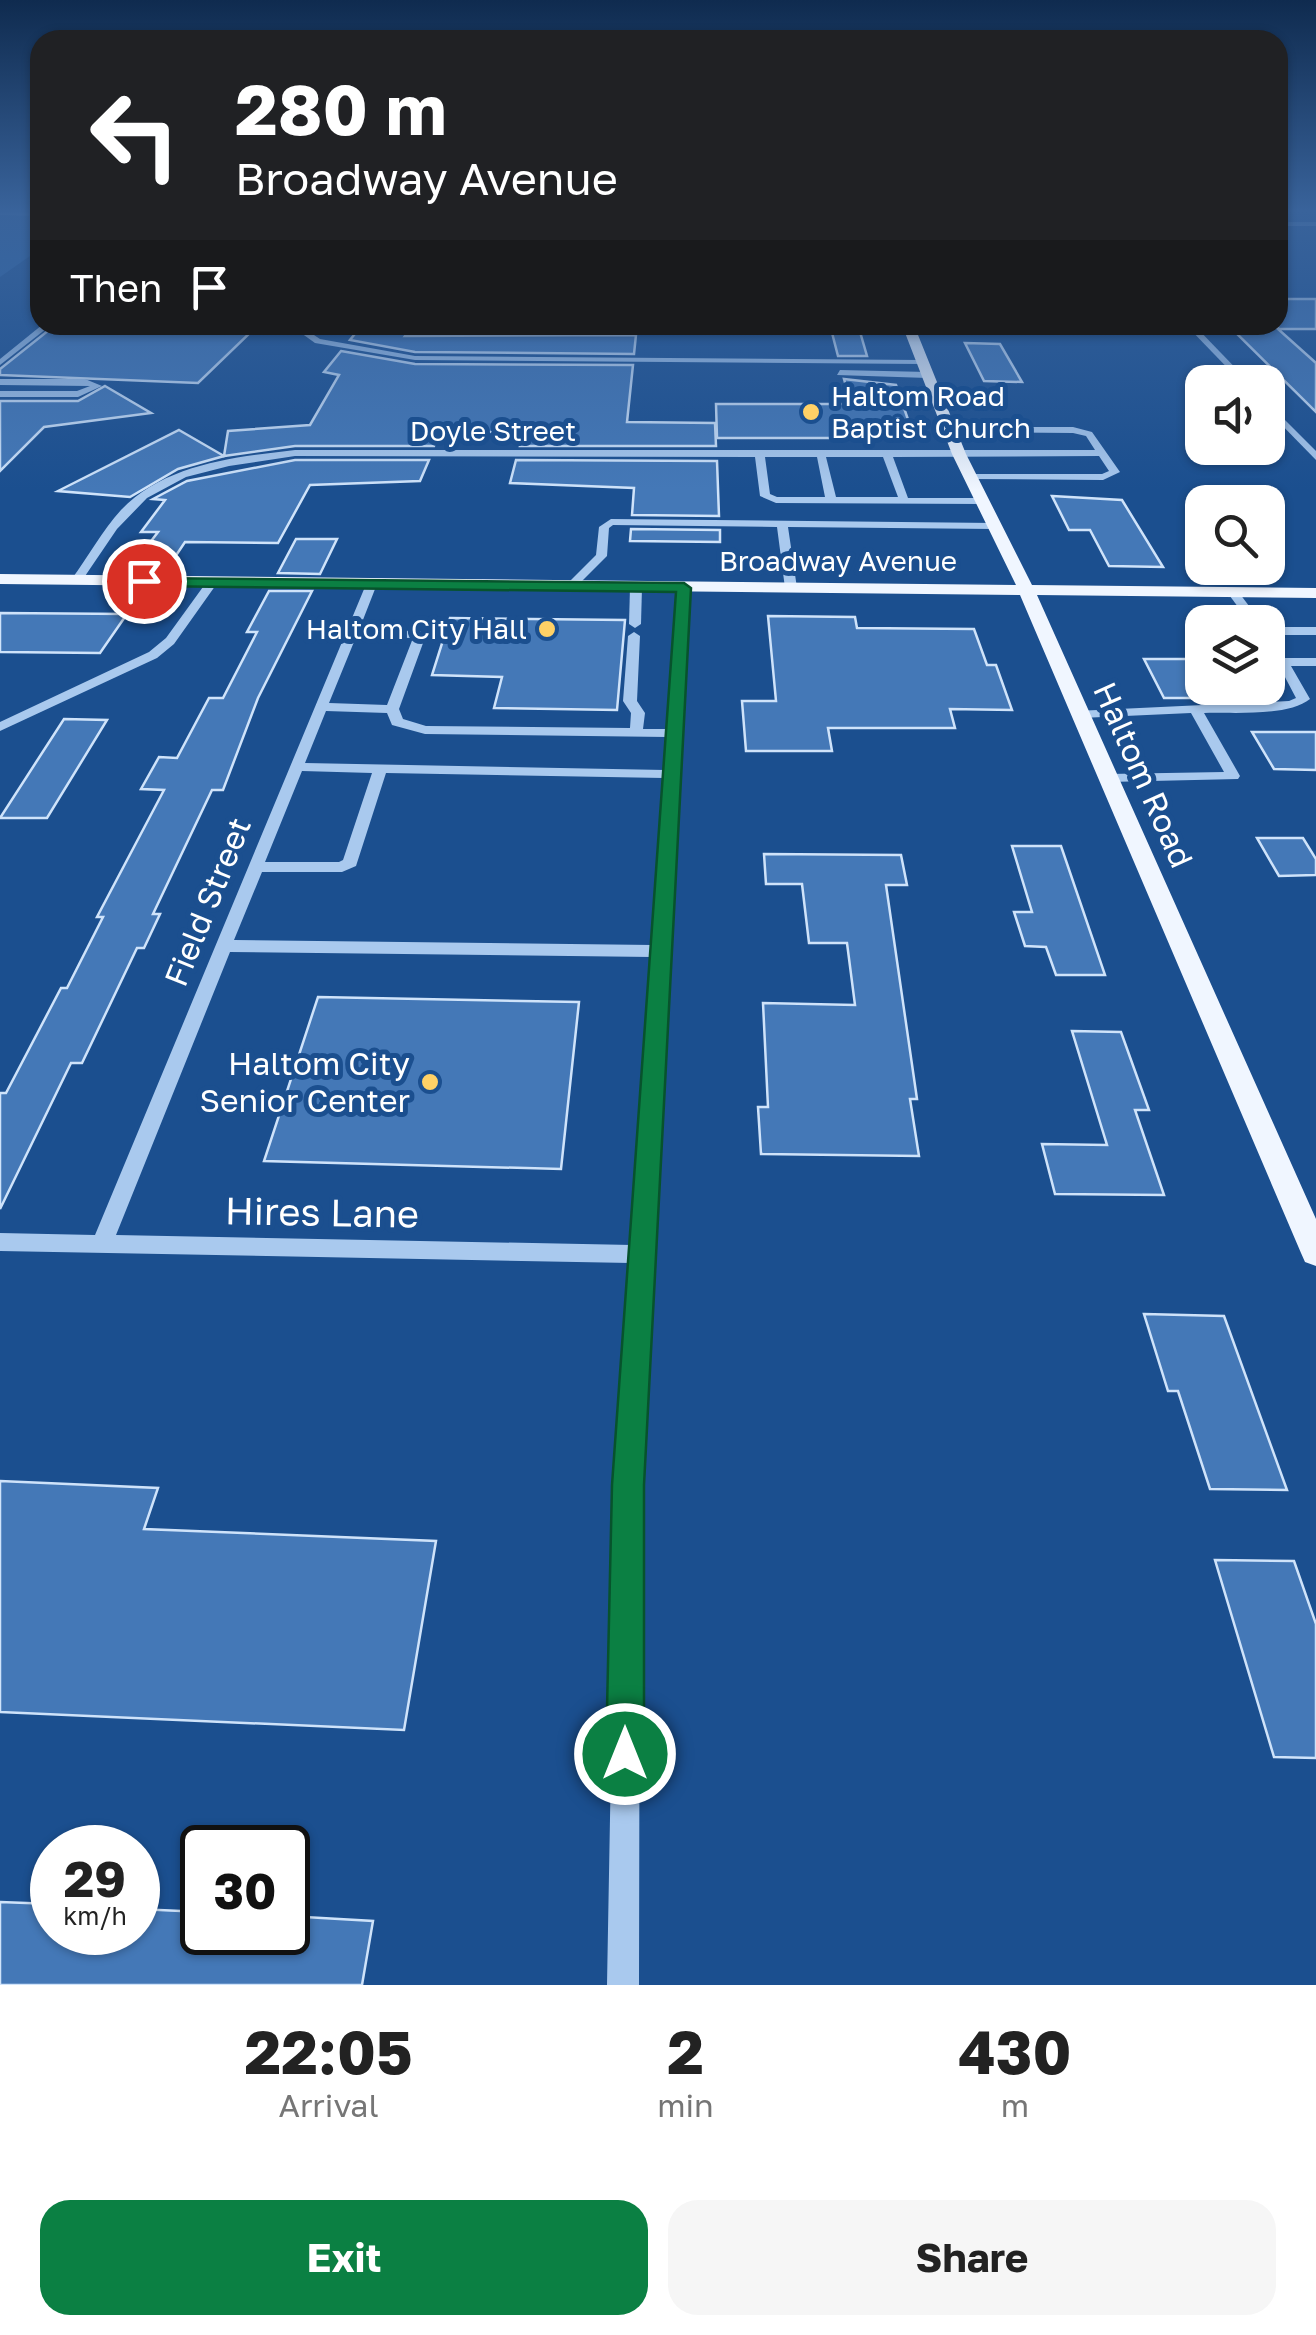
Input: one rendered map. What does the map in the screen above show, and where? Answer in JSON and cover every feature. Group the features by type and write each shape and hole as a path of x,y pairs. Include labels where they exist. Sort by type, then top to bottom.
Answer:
{"main road":[{"name":"Haltom Road","path":"912,335 959,453 1026,590 1316,1253"},
{"name":"Broadway Avenue","path":"0,580 1316,593"}],"street":[{"path":"0,363 35,335"},
{"path":"309,335 318,341 414,358 827,361 836,373 925,368"},
{"path":"1200,335 1229,365"},
{"path":"0,382 98,386 78,394 0,394"},
{"path":"1285,424 1314,454"},
{"path":"950,430 1073,430 1089,434 1114,472 970,476"},
{"name":"Doyle Street","path":"77,580 128,507 188,474 245,458 295,453 1102,453"},
{"path":"760,454 764,496 982,501"},
{"path":"821,454 831,500"},
{"path":"887,454 904,500"},
{"path":"570,586 601,556 604,527 611,522 994,526"},
{"path":"782,524 791,588"},
{"path":"0,727 154,656 170,641 212,582"},
{"name":"Field Street","path":"102,1244 371,584"},
{"path":"636,587 630,701 638,713 636,732"},
{"path":"622,1985 628,1485 684,588"},
{"path":"1234,592 1243,605"},
{"path":"1285,631 1316,631"},
{"path":"351,633 420,635 392,709 398,722 425,730 674,733"},
{"path":"1285,662 1316,662"},
{"path":"1081,714 1292,706 1303,699 1285,666"},
{"path":"320,707 392,709"},
{"path":"1108,778 1234,776 1195,708"},
{"path":"296,768 672,774"},
{"path":"255,867 342,867 350,863 380,769"},
{"path":"223,946 661,951"},
{"name":"Hires Lane","path":"0,1242 642,1254"}],"building":[{"path":"1288,305 1316,305 1316,329 1288,329"},
{"path":"43,335 248,335 198,383 0,375 0,369"},
{"path":"354,335 636,335 634,354 415,352 350,340"},
{"path":"833,335 861,335 867,356 838,356"},
{"path":"1238,335 1285,335 1316,363 1316,412 1285,381 1285,365 1268,365"},
{"path":"965,343 1000,344 1022,382 984,381"},
{"path":"341,351 415,364 633,365 627,422 715,423 716,446 520,446 523,432 440,432 434,446 295,446 224,456 228,431 310,425 339,375 324,372"},
{"name":"Haltom Road Baptist Church","path":"844,379 896,385 912,431 891,431 893,438 717,438 716,404 851,404"},
{"path":"105,386 151,413 44,427 0,471 0,401 78,401"},
{"path":"179,430 224,456 178,469 130,497 58,491"},
{"path":"295,460 429,460 420,481 310,485 278,543 185,542 177,554 142,553 158,532 141,532 165,500 153,499 187,481"},
{"path":"516,460 717,461 719,516 632,515 634,488 510,483"},
{"path":"1052,496 1122,500 1163,567 1109,566 1090,530 1069,530"},
{"path":"631,529 720,530 720,542 630,541"},
{"path":"296,539 337,539 320,574 278,573"},
{"path":"269,591 312,591 258,698 223,790 212,790 153,914 160,914 144,948 137,948 82,1063 71,1063 0,1209 0,1093 6,1093 61,988 67,988 103,917 97,917 164,790 141,789 159,757 177,758 209,698 223,698 257,632 247,632"},
{"path":"0,613 127,614 100,653 0,652"},
{"path":"768,616 855,617 857,628 974,629 987,665 996,665 1012,710 950,709 955,728 828,728 832,751 746,751 742,701 776,701"},
{"path":"450,618 625,620 617,710 494,708 502,677 432,675"},
{"path":"1144,659 1185,659 1185,698 1164,698"},
{"path":"64,719 107,720 47,818 0,818"},
{"path":"1252,732 1316,732 1316,770 1274,769"},
{"path":"1257,838 1303,838 1316,859 1316,875 1279,876"},
{"path":"1012,846 1061,846 1105,975 1056,975 1046,947 1025,946 1014,912 1032,912"},
{"path":"764,854 901,855 907,885 886,885 917,1099 910,1099 919,1156 761,1154 758,1107 768,1107 763,1003 855,1005 847,943 809,943 802,884 766,884"},
{"name":"Haltom City Senior Center","path":"318,997 579,1002 561,1169 264,1161"},
{"path":"1072,1031 1121,1032 1149,1110 1135,1110 1164,1195 1055,1194 1042,1144 1107,1145"},
{"path":"1144,1314 1224,1316 1287,1490 1210,1489 1178,1391 1168,1391"},
{"path":"0,1481 158,1488 144,1529 436,1541 404,1730 0,1712"},
{"path":"1215,1560 1294,1561 1316,1624 1316,1758 1274,1757"},
{"path":"0,1902 30,1903 30,1955 160,1955 160,1910 180,1911 180,1955 310,1955 310,1917 373,1921 362,1985 0,1985"}],"place":[{"name":"Haltom Road Baptist Church","path":"811,412"},
{"name":"Haltom City Hall","path":"547,629"},
{"name":"Haltom City Senior Center","path":"430,1082"}],"route":[{"path":"144,581 684,588 628,1485 625,1754"}]}
